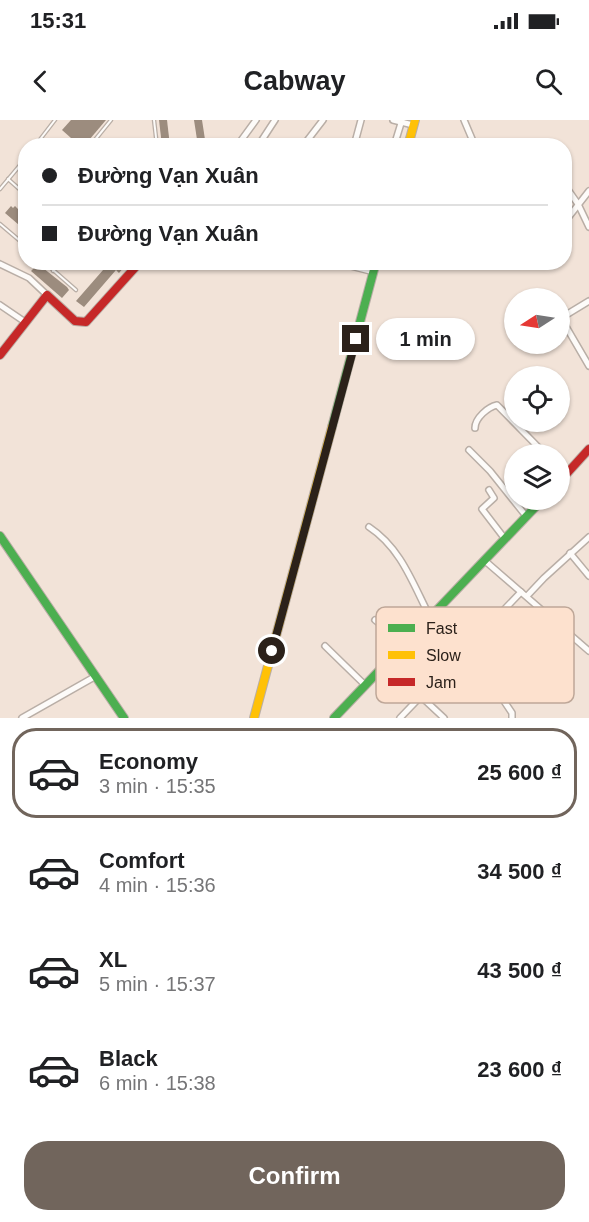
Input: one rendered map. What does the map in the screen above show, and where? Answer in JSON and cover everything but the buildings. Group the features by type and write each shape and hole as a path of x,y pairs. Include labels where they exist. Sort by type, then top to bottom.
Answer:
{"street":[{"path":"243,138 256,120"},
{"path":"263,138 275,120"},
{"path":"309,138 323,120"},
{"path":"356,138 361,120"},
{"path":"393,120 414,123 410,138"},
{"path":"464,120 472,138"},
{"path":"396,138 401,121"},
{"path":"572,211 589,191"},
{"path":"572,195 589,227"},
{"path":"0,265 29,278 75,321 86,322 133,270"},
{"path":"254,718 374,272 370,270"},
{"path":"0,355 47,295"},
{"path":"589,301 561,318 589,366"},
{"path":"0,305 25,322"},
{"path":"475,428 476,420 492,405 496,405 535,444"},
{"path":"570,467 589,449"},
{"path":"469,450 490,471 526,516"},
{"path":"489,490 494,498 482,509 505,539"},
{"path":"441,607 532,510"},
{"path":"369,527 387,539 400,557 425,607"},
{"path":"0,536 124,718"},
{"path":"527,596 589,537"},
{"path":"570,553 589,576"},
{"path":"484,560 540,607"},
{"path":"507,607 521,592"},
{"path":"574,637 589,651"},
{"path":"325,646 365,685"},
{"path":"334,718 376,673"},
{"path":"22,718 96,676"},
{"path":"400,718 416,703"},
{"path":"428,703 444,718"},
{"path":"505,703 512,713 512,718"}],"lane":[{"path":"41,138 55,120"},
{"path":"96,138 111,120"},
{"path":"154,120 156,138"},
{"path":"0,189 18,167"},
{"path":"8,179 18,188"},
{"path":"0,224 18,239"},
{"path":"53,270 76,291"}],"traffic: fast":[{"path":"332,427 374,270"},
{"path":"440,607 532,510"},
{"path":"0,536 124,718"},
{"path":"334,718 376,674"}],"traffic: slow":[{"path":"410,138 415,120"},
{"path":"254,718 332,427"}],"traffic: jam":[{"path":"0,355 47,295 75,321 86,322 133,270"},
{"path":"570,470 589,449"}],"route":[{"path":"272,651 356,339"}]}
